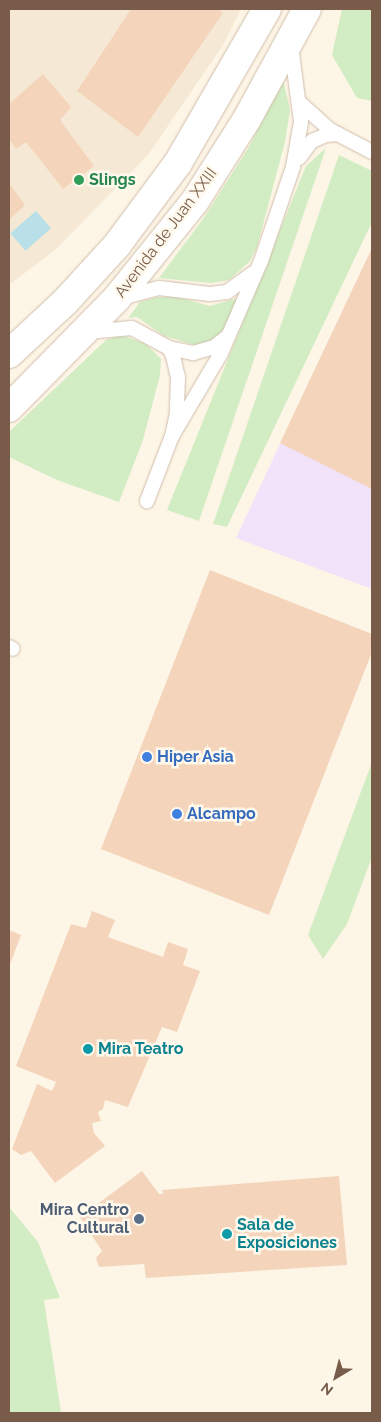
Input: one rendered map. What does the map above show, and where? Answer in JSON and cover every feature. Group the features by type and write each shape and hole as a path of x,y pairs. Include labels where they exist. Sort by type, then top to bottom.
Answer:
{"main road":[{"name":"Avenida de Juan XXIII","path":"9,354 65,302 122,238 178,162 267,9"},
{"name":"Avenida de Juan XXIII","path":"9,408 86,332 117,298 195,201 247,119 306,9"}],"lane":[{"path":"147,501 172,436 211,371 258,268 293,167 301,132 299,102 291,59 291,36"},
{"path":"299,102 313,117 338,134 372,152"},
{"path":"293,167 312,142 326,135 338,134"},
{"path":"117,298 159,288 210,294 227,292 243,283 258,268"},
{"path":"86,332 132,328 169,348 181,352 203,351 228,336"},
{"path":"169,348 177,366 179,390 172,436"}],"shaded area":[{"path":"9,9 241,9 223,45 148,155 55,250 9,285"},
{"path":"372,248 372,589 236,538"}],"green space":[{"path":"342,9 372,9 372,101 357,98 332,55"},
{"path":"283,79 290,110 285,142 257,247 250,261 229,280 211,283 159,278 203,219 249,147"},
{"path":"326,148 199,521 167,510 306,166"},
{"path":"339,155 372,171 372,222 227,527 213,524"},
{"path":"157,297 177,297 210,306 241,297 224,330 210,343 195,345 164,336 137,317 128,318 140,302"},
{"path":"121,335 146,344 161,359 160,375 143,440 119,502 57,480 9,457 9,432 106,340"},
{"path":"372,762 372,857 347,924 323,959 308,935"},
{"path":"9,1207 38,1242 60,1298 44,1300 61,1413 9,1413"}],"water":[{"path":"36,211 51,228 25,251 10,233"}],"building":[{"path":"131,9 218,9 223,13 138,137 77,91"},
{"path":"43,74 71,107 60,120 94,166 63,189 26,142 16,149 9,139 9,104"},
{"path":"9,183 25,205 9,220"},
{"path":"372,248 372,489 280,443"},
{"path":"210,570 372,634 372,652 269,915 101,849"},
{"name":"Mira Teatro","path":"92,911 115,920 108,937 163,957 168,942 188,949 183,965 200,971 177,1032 162,1027 128,1107 105,1100 103,1109 98,1112 101,1121 92,1123 94,1133 105,1146 55,1183 31,1151 21,1155 12,1149 37,1084 52,1091 56,1082 16,1066 71,924 86,928"},
{"path":"9,930 21,935 9,967"},
{"path":"142,1171 159,1194 163,1194 162,1190 339,1176 347,1265 146,1278 144,1264 99,1267 96,1258 102,1251 80,1217"}],"place":[{"name":"Slings","path":"79,180"},
{"name":"Hiper Asia","path":"147,757"},
{"name":"Alcampo","path":"177,814"},
{"name":"Mira Teatro","path":"88,1049"},
{"name":"Mira Centro Cultural","path":"139,1219"},
{"name":"Sala de Exposiciones","path":"227,1234"}]}
